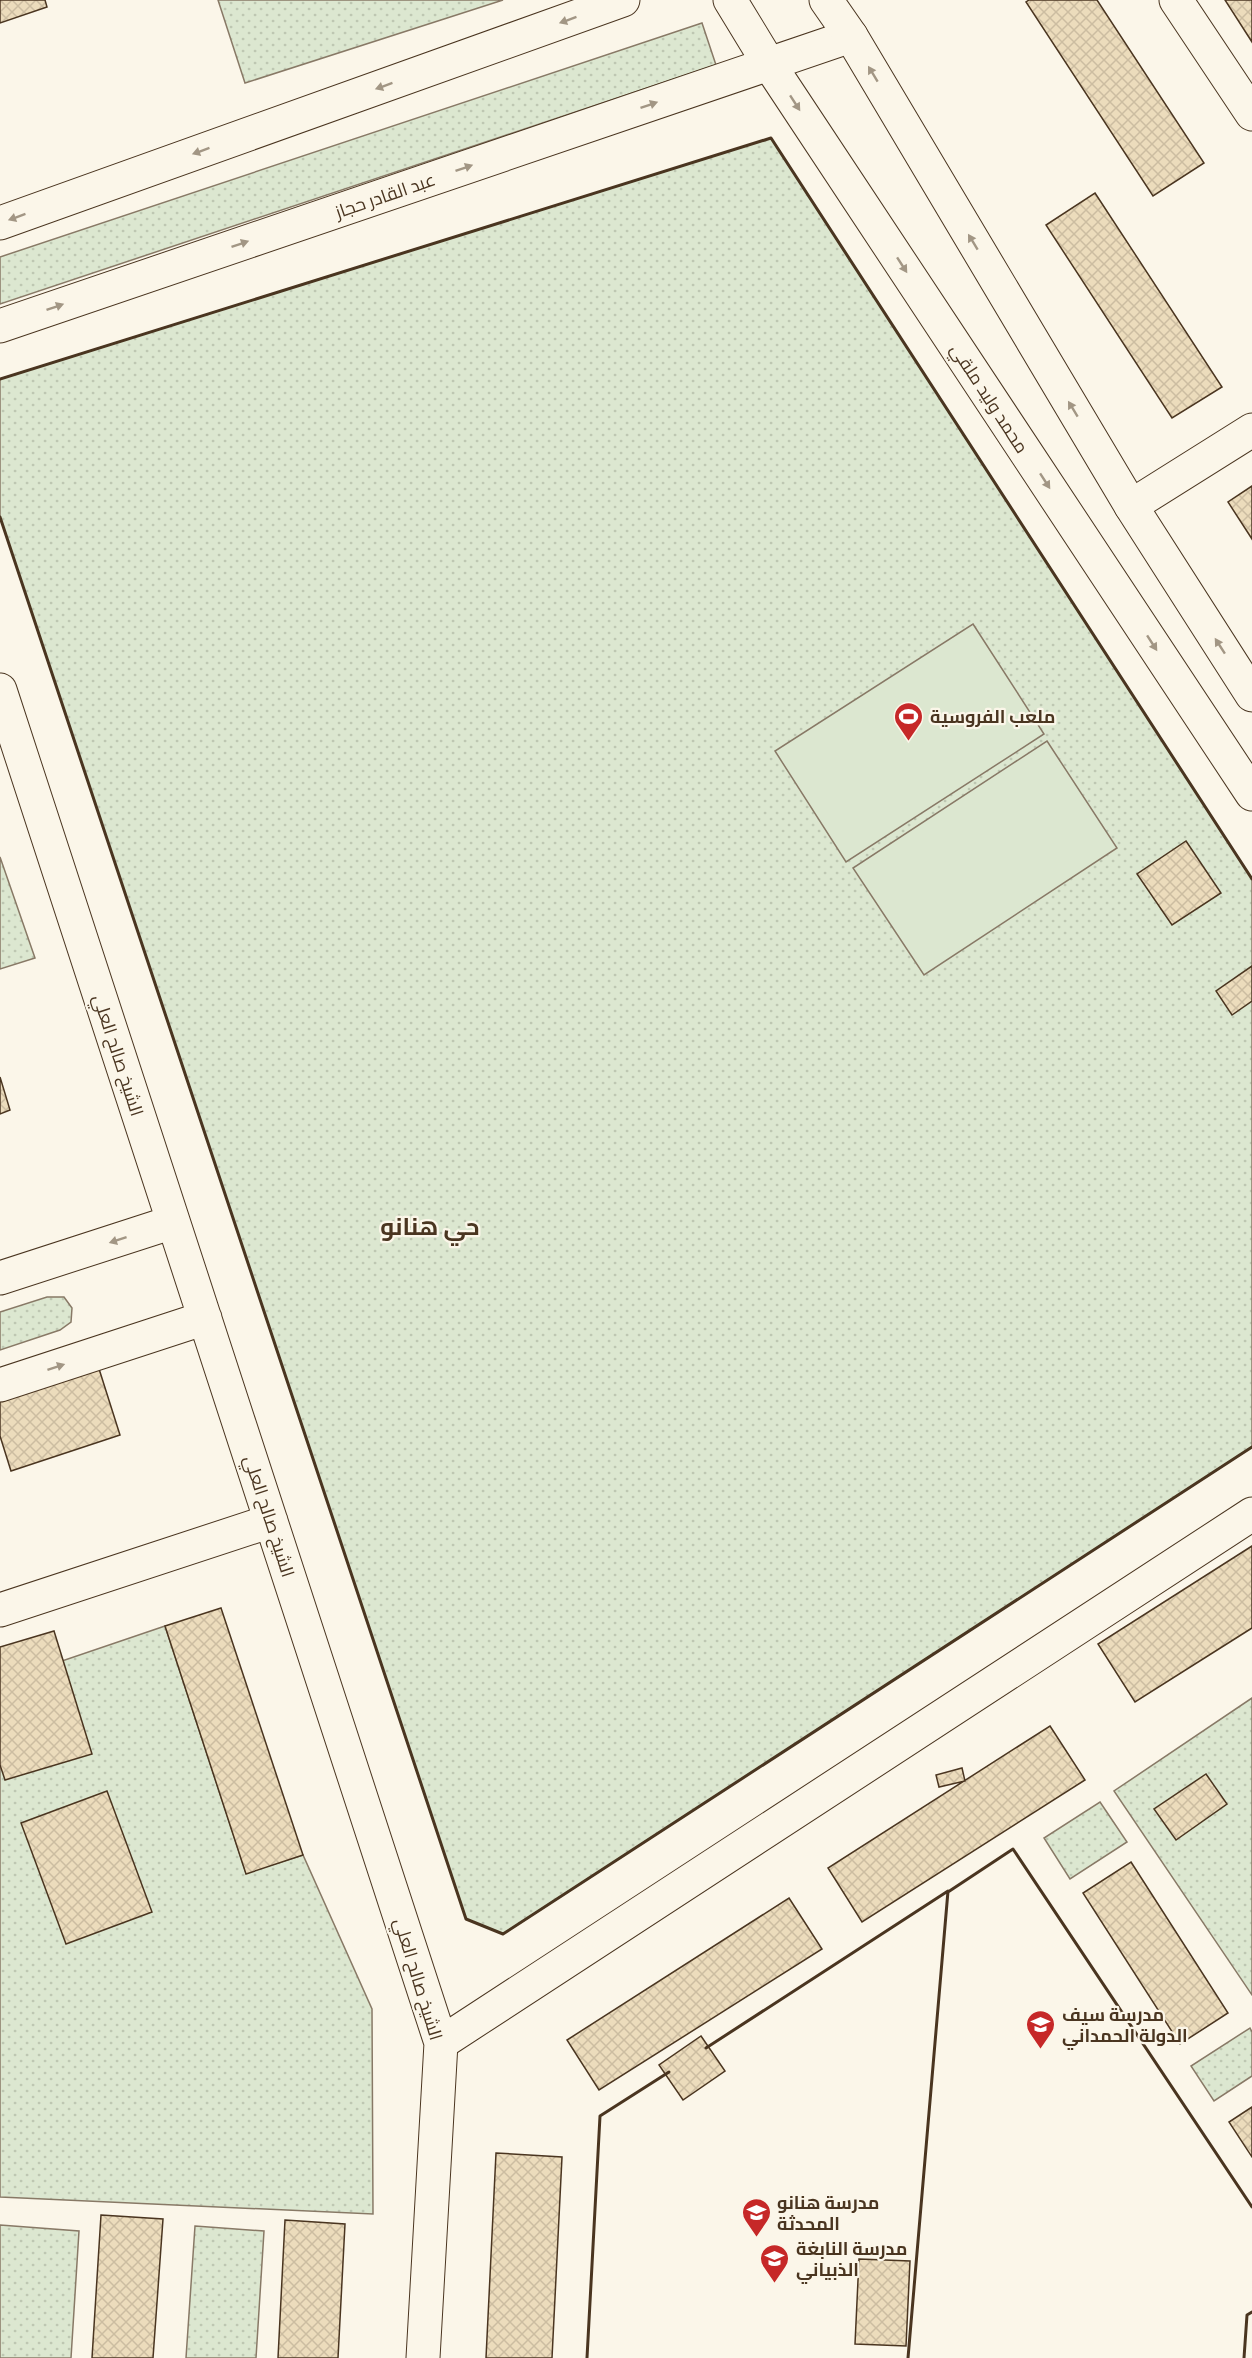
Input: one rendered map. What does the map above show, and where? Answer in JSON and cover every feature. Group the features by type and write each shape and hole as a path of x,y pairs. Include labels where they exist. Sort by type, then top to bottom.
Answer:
{"street":[{"path":"0,223 623,0"},
{"name":"محمد وليد ملقي","path":"730,0 769,64 1252,794"},
{"path":"826,0 851,36 1131,506 1252,695"},
{"path":"1176,0 1252,114"},
{"name":"عبد القادر حجاز","path":"0,326 851,36"},
{"path":"1131,506 1252,430"},
{"name":"الشيخ صالح العلي","path":"0,690 441,2043 423,2358"},
{"path":"0,1278 173,1222"},
{"path":"0,1385 205,1318"},
{"path":"441,2043 1252,1514"},
{"path":"0,1610 271,1521"}],"green space":[{"path":"218,0 503,0 245,83"},
{"path":"702,23 716,65 0,304 0,257"},
{"path":"771,138 1252,879 1252,1447 503,1934 466,1919 0,517 0,379"},
{"name":"ملعب الفروسية","path":"973,624 1044,734 846,862 775,751"},
{"path":"1047,741 1117,848 924,975 853,868"},
{"path":"0,857 35,958 0,969"},
{"path":"47,1297 64,1297 72,1308 71,1322 60,1330 0,1350 0,1312"},
{"path":"165,1626 246,1873 303,1855 372,2009 373,2214 0,2197 0,1682"},
{"path":"1252,1698 1252,1995 1114,1791"},
{"path":"1100,1802 1127,1842 1070,1879 1044,1838"},
{"path":"1250,2028 1252,2032 1252,2076 1214,2101 1191,2066"},
{"path":"0,2225 79,2231 71,2358 0,2358"},
{"path":"195,2226 264,2231 256,2358 186,2358"}],"building":[{"path":"0,0 45,0 47,7 0,23"},
{"path":"1029,0 1097,0 1204,163 1153,196 1026,2"},
{"path":"1225,0 1252,0 1252,42"},
{"path":"1095,193 1222,387 1172,418 1046,225"},
{"path":"1252,486 1252,539 1228,502"},
{"path":"1186,841 1221,893 1172,925 1137,874"},
{"path":"1252,966 1252,1001 1232,1015 1216,991"},
{"path":"0,1077 10,1110 0,1114"},
{"path":"94,1353 120,1435 11,1471 0,1436 0,1384"},
{"path":"1252,1546 1252,1628 1135,1702 1098,1644"},
{"path":"221,1608 303,1855 246,1874 165,1626"},
{"path":"54,1631 92,1754 5,1780 0,1765 0,1647"},
{"path":"1050,1726 1085,1780 862,1922 828,1868"},
{"path":"962,1768 965,1781 939,1787 936,1775"},
{"path":"1206,1774 1227,1804 1176,1840 1154,1809"},
{"path":"107,1791 152,1912 66,1944 21,1823"},
{"path":"1131,1862 1228,2013 1180,2044 1083,1893"},
{"path":"789,1898 822,1949 599,2090 567,2040"},
{"path":"701,2036 725,2071 683,2100 659,2065"},
{"path":"1252,2107 1252,2157 1229,2122"},
{"path":"496,2153 562,2157 552,2358 486,2358"},
{"path":"101,2215 163,2219 153,2358 92,2358"},
{"path":"285,2220 345,2224 338,2358 278,2358"},
{"path":"859,2259 910,2261 906,2346 855,2344"}],"wall":[{"path":"0,379 771,138 1252,879"},
{"path":"0,517 466,1919 503,1934 1252,1447"},
{"path":"948,1892 1013,1849 1252,2207"},
{"path":"706,2048 948,1891 908,2358"},
{"path":"587,2358 600,2116 669,2072"},
{"path":"1244,2358 1247,2315 1252,2312"}],"place":[{"name":"ملعب الفروسية","path":"909,742"},
{"name":"مدرسة سيف الدولة الحمداني","path":"1041,2050"},
{"name":"مدرسة هنانو المحدثة","path":"756,2238"},
{"name":"مدرسة النابغة الذبياني","path":"775,2284"}],"district":[{"name":"حي هنانو","path":"430,1225"}]}
